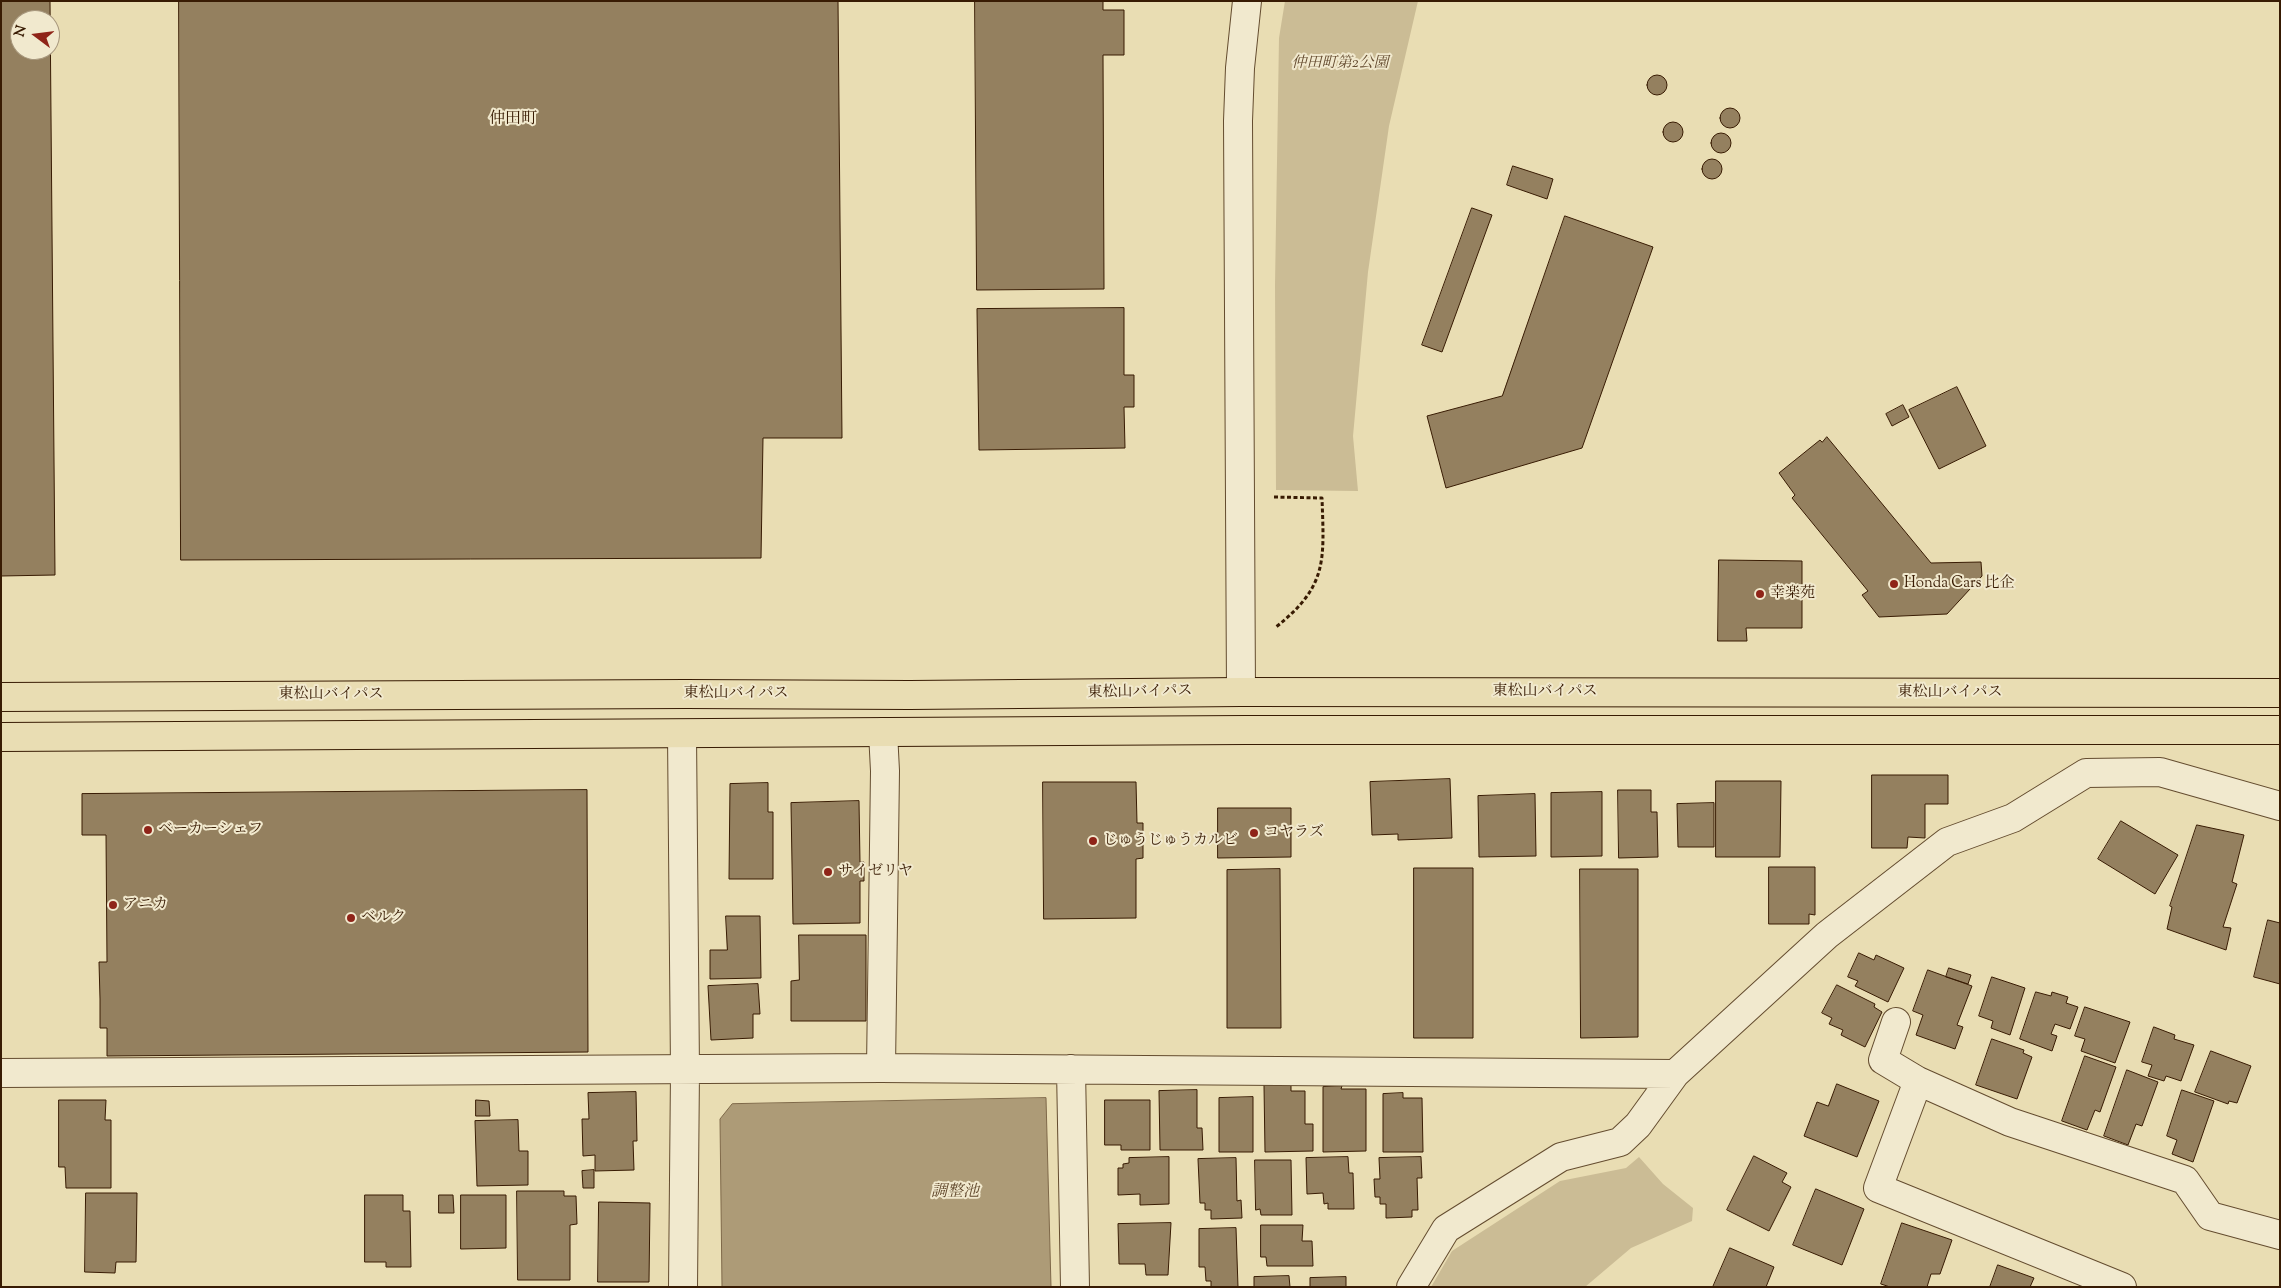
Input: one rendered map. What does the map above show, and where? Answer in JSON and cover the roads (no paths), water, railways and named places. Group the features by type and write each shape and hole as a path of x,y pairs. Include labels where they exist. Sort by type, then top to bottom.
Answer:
{"highway":[{"name":"東松山バイパス","path":"1,697 666,694 920,695 1241,692 2280,693"},
{"path":"1,737 1235,730 2280,730"}],"street":[{"path":"1241,692 1238,121 1240,68 1247,1"},
{"path":"881,1068 885,770 883,732"},
{"path":"682,734 685,1071 683,1287"},
{"path":"1411,1287 1446,1229 1560,1157 1620,1142 1638,1125 1675,1074 1827,935 1947,842 2013,818 2086,773 2160,772 2280,806"},
{"path":"1896,1022 1883,1060 1918,1081 2010,1122 2185,1180 2210,1216 2280,1235"},
{"path":"1,1073 411,1069 685,1071 881,1068 1675,1074"},
{"path":"1071,1069 1075,1287"},
{"path":"1918,1081 1878,1188 2122,1287"}],"water":[{"name":"調整池","path":"1046,1098 1051,1287 722,1287 720,1119 732,1104"}],"place":[{"name":"Honda Cars 比企","path":"1894,584"},
{"name":"幸楽苑","path":"1760,594"},
{"name":"ベーカーシェフ","path":"148,830"},
{"name":"コヤラズ","path":"1254,833"},
{"name":"じゅうじゅうカルビ","path":"1093,841"},
{"name":"サイゼリヤ","path":"828,872"},
{"name":"アニカ","path":"113,905"},
{"name":"ベルク","path":"351,918"}],"district":[{"name":"仲田町","path":"513,120"}],"park label":[{"name":"仲田町第2公園","path":"1340,64"}]}
